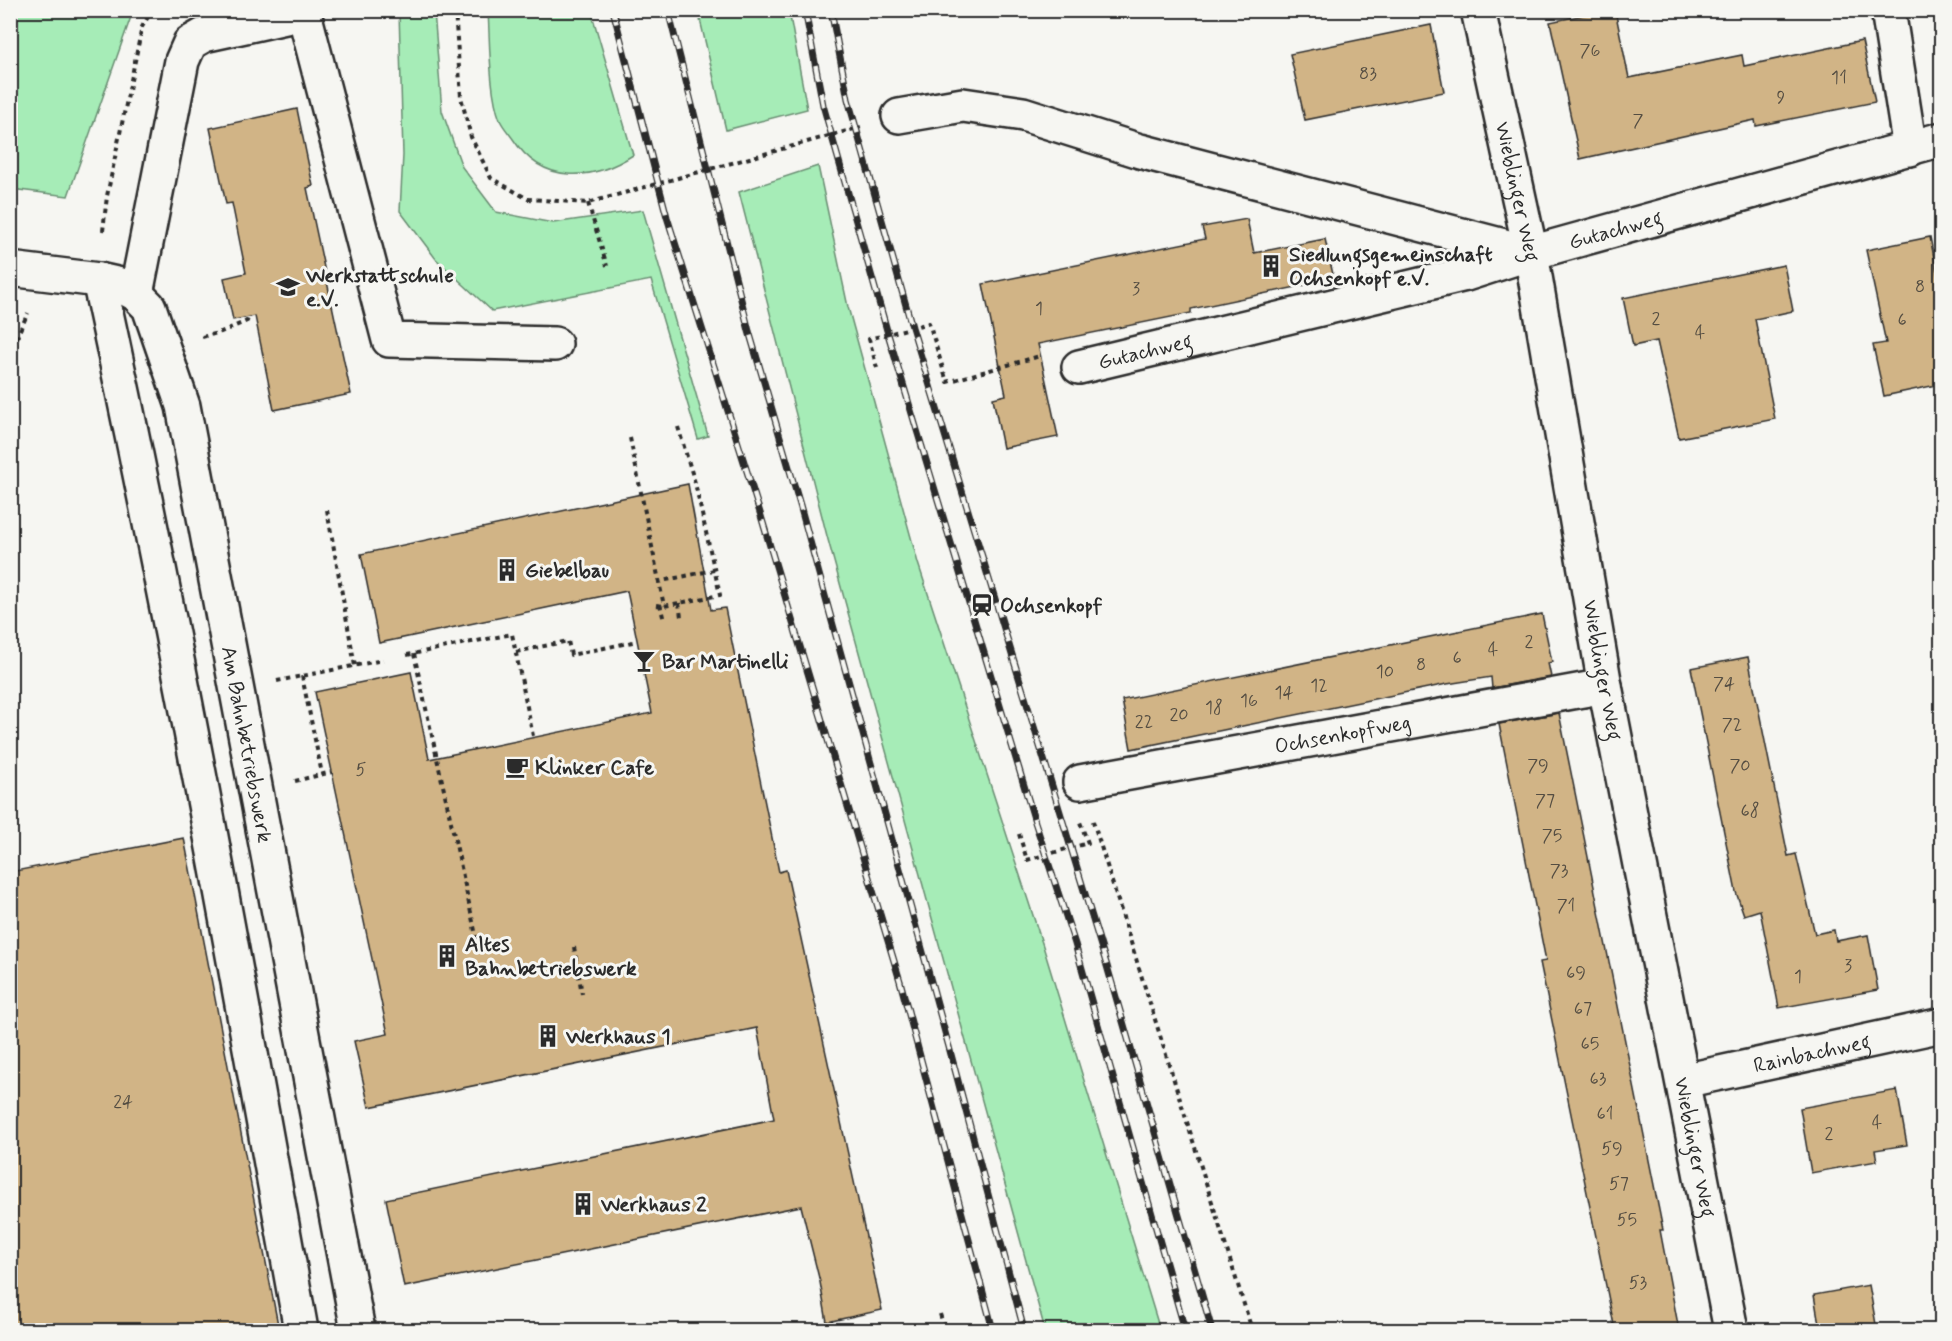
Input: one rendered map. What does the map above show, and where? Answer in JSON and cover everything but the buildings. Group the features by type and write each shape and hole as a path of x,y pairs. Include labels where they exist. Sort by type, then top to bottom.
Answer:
{"street":[{"name":"Wieblinger Weg","path":"1478,10 1531,253 1605,686 1731,1330"},
{"path":"1887,10 1910,149"},
{"path":"10,269 99,280 117,284 136,294 182,61 190,43 204,34 304,13 389,340 555,344"},
{"path":"899,116 963,105 1023,114 1140,151 1531,253"},
{"name":"Gutachweg","path":"1079,367 1466,274 1531,253 1941,139"},
{"path":"99,280 145,490 202,777 302,1330"},
{"name":"Am Bahnbetriebswerk","path":"136,294 149,307 183,406 358,1330"},
{"name":"Ochsenkopfweg","path":"1080,782 1605,686"},
{"name":"Rainbachweg","path":"1683,1081 1941,1024"}],"path":[{"path":"99,280 106,196 142,27 152,10"},
{"path":"455,10 461,97 471,137 490,178 528,199 588,203 899,116"},
{"path":"588,203 607,266"},
{"path":"221,332 247,321 248,318"},
{"path":"877,368 869,339 929,323 947,382 1058,350 1079,367"},
{"path":"10,374 18,333"},
{"path":"656,604 663,606 720,595 695,483 678,427"},
{"path":"630,438 663,606"},
{"path":"327,510 355,666"},
{"path":"664,621 656,582 714,570"},
{"path":"679,603 681,617"},
{"path":"407,655 512,634 533,736"},
{"path":"516,652 568,641 571,655 637,641"},
{"path":"414,654 479,950"},
{"path":"278,681 382,660"},
{"path":"302,676 322,774"},
{"path":"297,781 332,772"},
{"path":"1019,834 1027,860 1088,843 1069,786 1080,782 1252,1330"},
{"path":"574,947 582,994"},
{"path":"940,1314 945,1330"}],"green space":[{"path":"11,10 133,11 68,196 11,189"},
{"path":"399,11 434,11 442,111 462,167 496,212 553,223 643,210 708,436 698,439 651,280 492,311 436,259 400,211 403,155"},
{"path":"488,11 591,11 633,155 601,170 584,174 568,174 553,171 538,164 525,154 503,125 496,109"},
{"path":"698,11 789,11 807,109 726,130"},
{"path":"818,166 848,307 918,563 1043,946 1160,1330 1045,1330 827,536 739,192"}],"railway":[{"path":"613,10 667,217 761,516 900,981 993,1330"},
{"path":"668,10 749,331 800,505 1024,1330"},
{"path":"805,10 823,105 888,334 1035,822 1075,944 1185,1330"},
{"path":"831,10 848,99 912,327 1107,966 1212,1330"}],"place":[{"name":"Siedlungsgemeinschaft Ochsenkopf e.V.","path":"1271,266"},
{"name":"Werkstattschule e.V.","path":"288,287"},
{"name":"Giebelbau","path":"507,570"},
{"name":"Ochsenkopf","path":"982,605"},
{"name":"Bar Martinelli","path":"644,661"},
{"name":"Klinker Cafe","path":"517,767"},
{"name":"Altes Bahnbetriebswerk","path":"447,956"},
{"name":"Werkhaus 1","path":"548,1036"},
{"name":"Werkhaus 2","path":"583,1204"}]}
